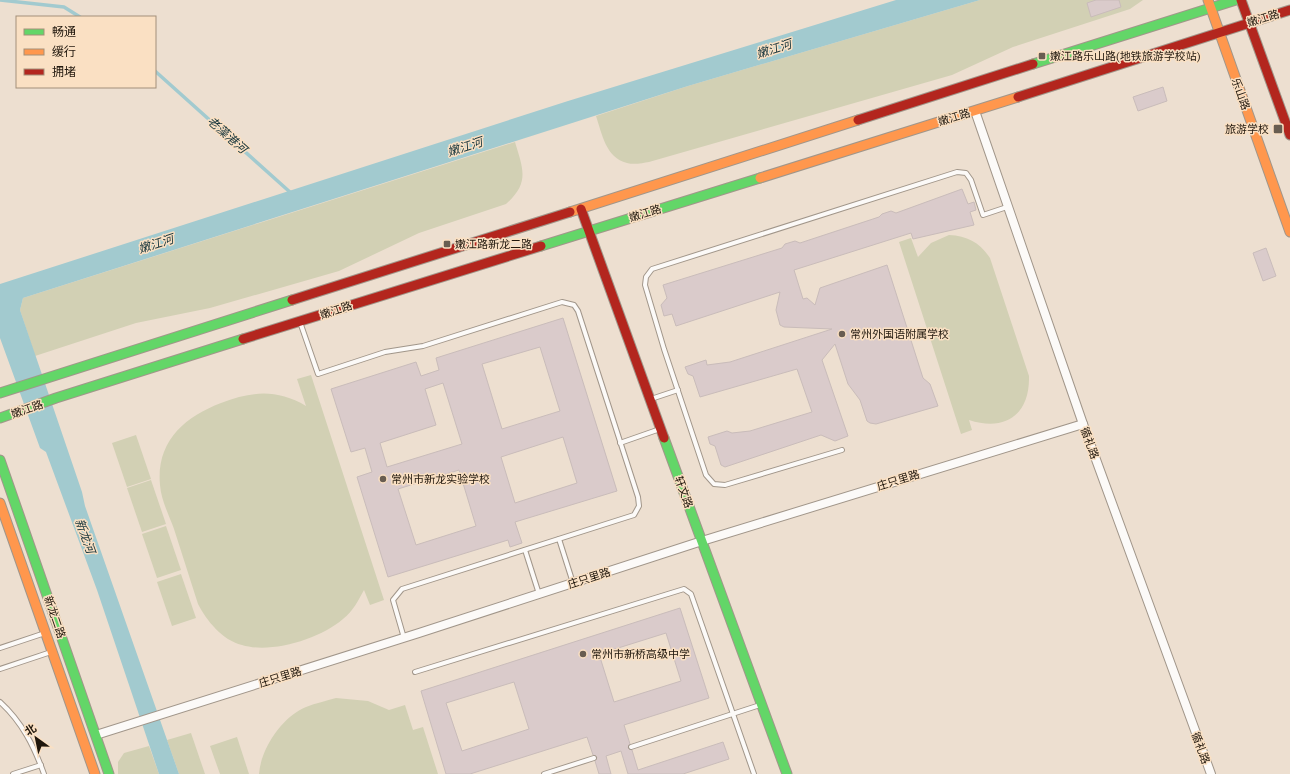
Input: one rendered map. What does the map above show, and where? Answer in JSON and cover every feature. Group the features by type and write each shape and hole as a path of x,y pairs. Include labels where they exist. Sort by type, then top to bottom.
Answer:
{"main road":[{"path":"0,392 581,209 1209,4 1236,0"},
{"path":"1241,0 1290,135"},
{"name":"乐山路","path":"1209,4 1290,232"},
{"name":"嫩江路","path":"0,418 56,398 299,321 1290,10"},
{"name":"轩文路","path":"581,209 788,774"},
{"name":"新龙二路","path":"0,460 109,774"},
{"name":"新龙二路","path":"0,504 94,774"}],"street":[{"name":"循礼路","path":"975,110 1007,207 1083,424 1211,774"},
{"name":"庄只里路","path":"96,735 404,638 702,540 1083,424"}],"lane":[{"path":"842,450 725,485 714,484 706,475 678,390 645,285 646,277 652,269 957,172 966,173 983,215 1007,207"},
{"path":"299,321 318,374 386,352 423,346 562,302 574,305 578,311 638,497 639,506 634,514 402,589 393,600 404,638"},
{"path":"650,399 678,390"},
{"path":"620,443 661,429"},
{"path":"559,539 573,583"},
{"path":"525,550 539,594"},
{"path":"415,672 684,589 691,594 754,774"},
{"path":"0,648 45,633"},
{"path":"0,669 52,652"},
{"path":"0,702 15,715 29,737 44,774"},
{"path":"631,747 763,704"},
{"path":"544,774 594,758"},
{"path":"13,774 41,765"}],"shaded area":[{"path":"980,0 1143,0 1130,9 1013,47 952,75 649,162 638,164 627,163 614,156 606,144 596,116 688,86"},
{"path":"515,142 522,168 522,182 514,196 506,204 419,233 339,271 210,308 136,323 35,356 20,310 23,298"},
{"path":"949,235 962,237 973,241 982,248 990,258 1029,376 1028,390 1025,401 1020,410 1013,417 1004,422 994,424 969,420 972,430 961,434 899,242 911,238 918,257 931,243"},
{"path":"311,375 384,600 370,605 364,590 350,613 322,633 295,643 281,646 267,648 242,645 228,639 216,629 198,604 162,496 160,470 163,456 175,433 184,424 208,409 232,399 254,394 275,394 295,400 306,406 297,379"},
{"path":"136,435 151,479 127,487 112,443"},
{"path":"151,480 166,524 142,532 127,488"},
{"path":"166,526 181,570 157,578 142,534"},
{"path":"181,574 196,618 172,626 157,582"},
{"path":"336,698 368,701 389,710 405,705 413,730 423,727 438,774 259,774 268,744 274,734 289,718 306,707"},
{"path":"191,733 205,774 179,774 167,740"},
{"path":"237,737 249,774 220,774 210,746"},
{"path":"149,746 159,774 118,774 118,762 124,753"}],"water":[{"path":"896,0 980,0 688,86 23,298 20,310 82,492 85,506 179,774 159,774 97,590 46,452 40,448 0,338 0,284 568,101"}],"building":[{"path":"1096,0 1119,0 1121,7 1091,17 1087,3"},
{"path":"1163,87 1167,101 1138,111 1133,97"},
{"path":"962,189 968,204 974,202 976,210 970,212 974,225 913,239 911,233 794,270 803,299 807,298 815,305 820,288 887,265 923,378 930,384 938,406 876,424 870,423 867,421 860,400 848,384 835,344 822,360 848,436 835,441 821,435 725,467 721,465 715,446 710,444 708,437 727,431 732,433 750,431 812,412 797,369 700,397 693,376 688,374 685,367 706,360 707,365 730,362 832,329 784,327 780,325 776,310 780,292 676,326 672,314 664,316 661,305 667,298 663,285 782,248 785,244 795,241 800,243 879,217 882,214 891,211 896,213"},
{"path":"1266,248 1276,276 1263,281 1253,253"},
{"path":"563,318 617,491 515,522 522,543 510,547 508,540 388,577 357,477 372,472 365,448 351,452 331,389 416,362 421,376 439,370 436,358","holes":["540,347 560,411 502,429 482,364","443,383 462,444 387,467 380,443 436,425 425,389","563,437 577,483 515,503 501,457","459,470 476,526 416,545 398,489"]},
{"path":"680,608 709,698 624,725 630,744 628,748 632,750 638,770 723,742 729,759 683,774 628,774 621,751 606,756 611,774 599,774 595,761 597,757 593,755 587,737 470,774 446,774 421,691","holes":["666,633 681,681 614,702 599,654","514,682 529,729 462,751 446,703"]}],"waterway":[{"name":"老藻港河","path":"0,0 64,7 78,16"},
{"name":"老藻港河","path":"156,72 291,193"}],"traffic: fast":[{"path":"1033,64 1236,0"},
{"path":"541,246 760,178"},
{"path":"0,393 292,300"},
{"path":"0,418 56,398 243,339"},
{"path":"664,438 787,774"},
{"path":"0,460 109,774"}],"traffic: slow":[{"path":"1208,0 1290,232"},
{"path":"760,178 1018,97"},
{"path":"570,212 858,120"},
{"path":"0,503 95,774"}],"traffic: jam":[{"path":"1241,0 1290,135"},
{"path":"1018,97 1290,10"},
{"path":"858,120 1033,64"},
{"path":"581,209 664,438"},
{"path":"292,300 570,212"},
{"path":"243,339 541,246"}],"place":[{"name":"嫩江路乐山路(地铁旅游学校站)","path":"1042,56"},
{"name":"旅游学校","path":"1278,129"},
{"name":"嫩江路新龙二路","path":"447,244"},
{"name":"常州外国语附属学校","path":"842,334"},
{"name":"常州市新龙实验学校","path":"383,479"},
{"name":"常州市新桥高级中学","path":"583,654"}],"water label":[{"name":"嫩江河","path":"774,49"},
{"name":"嫩江河","path":"465,147"},
{"name":"嫩江河","path":"156,244"},
{"name":"新龙河","path":"85,536"}]}
